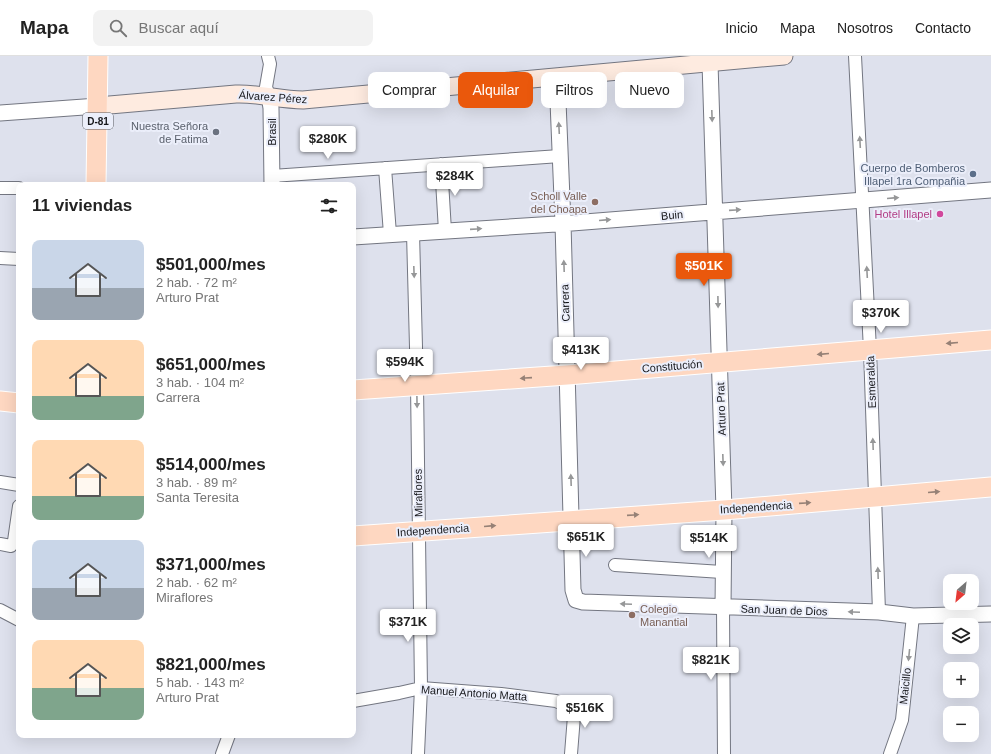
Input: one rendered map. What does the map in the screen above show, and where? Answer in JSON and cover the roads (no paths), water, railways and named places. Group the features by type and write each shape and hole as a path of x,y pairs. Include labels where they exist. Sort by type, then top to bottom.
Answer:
{"main road":[{"name":"D-81","path":"96,182 98,56"},
{"name":"Álvarez Pérez","path":"607,72 784,56"},
{"name":"Álvarez Pérez","path":"98,106 236,94 269,96 287,100 303,100 541,78"},
{"name":"Constitución","path":"356,390 568,375 991,340"},
{"path":"0,401 16,403"},
{"name":"Independencia","path":"356,536 572,519 724,510 875,498 991,486"}],"street":[{"name":"Brasil","path":"268,56 270,64 266,87 272,108 272,181"},
{"name":"Esmeralda","path":"855,56 864,200 879,612"},
{"name":"Arturo Prat","path":"710,63 724,510 722,572 724,754"},
{"name":"Álvarez Pérez","path":"0,113 98,106"},
{"name":"Carrera","path":"558,108 563,223 574,590 576,600"},
{"path":"272,181 385,168 560,156"},
{"path":"441,164 445,231"},
{"path":"385,168 390,234"},
{"path":"0,188 16,188"},
{"name":"Buin","path":"356,237 563,223 991,190"},
{"name":"Miraflores","path":"413,233 417,385 421,688 418,754"},
{"path":"0,258 16,259"},
{"path":"0,482 16,485"},
{"path":"0,544 11,546 14,542 16,528"},
{"path":"615,565 722,572"},
{"name":"San Juan de Dios","path":"576,600 583,602 723,608 879,612 913,616 991,614"},
{"path":"0,610 16,618"},
{"name":"Maicillo","path":"890,754 902,720 913,616"},
{"name":"Manuel Antonio Matta","path":"356,701 399,694 421,688 556,701 564,703 571,708 574,716 571,754"},
{"path":"222,754 228,738"}],"place":[{"name":"Nuestra Señora de Fatima","path":"216,132"},
{"name":"Cuerpo de Bomberos Illapel 1ra Compañia","path":"973,174"},
{"name":"Scholl Valle del Choapa","path":"595,202"},
{"name":"Hotel Illapel","path":"940,214"},
{"name":"Colegio Manantial","path":"632,615"}]}
